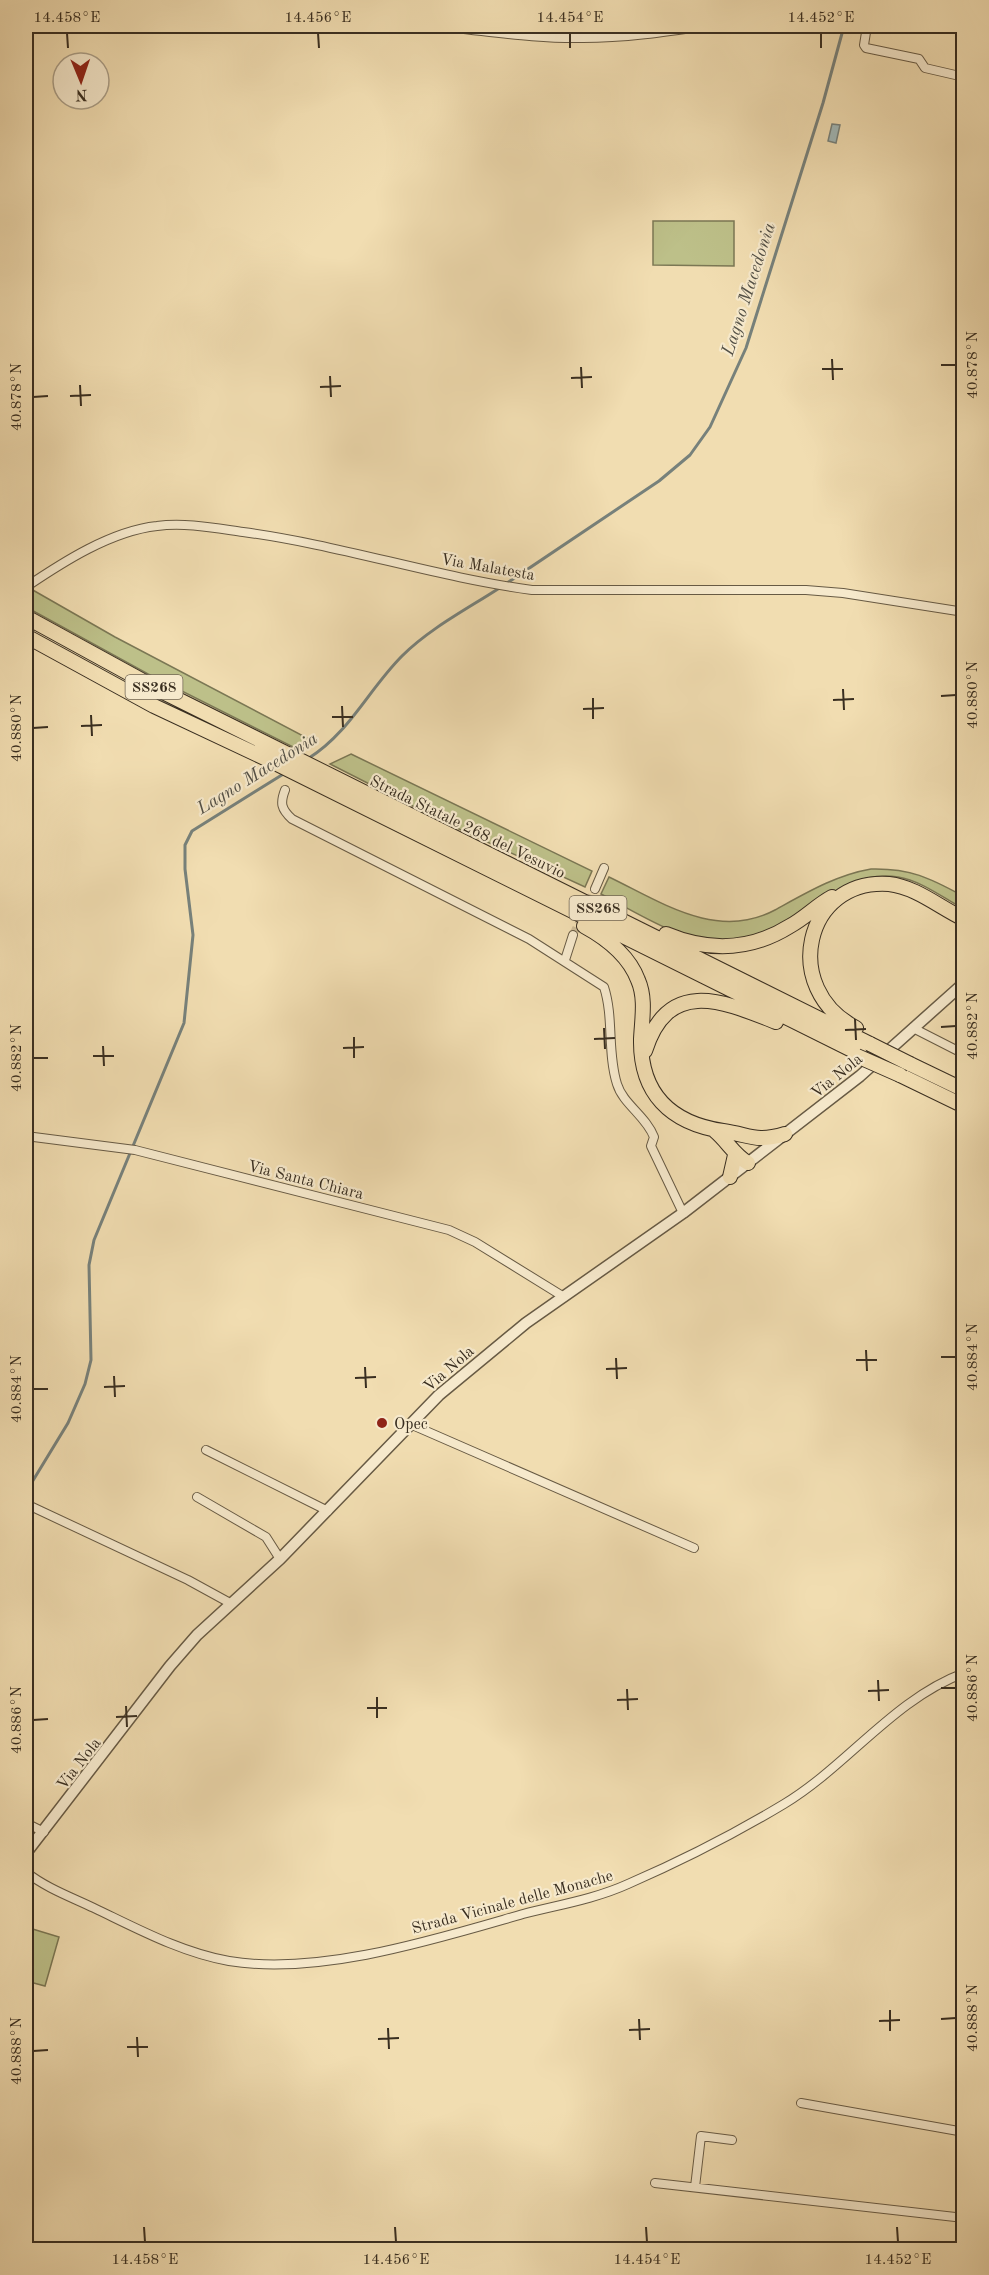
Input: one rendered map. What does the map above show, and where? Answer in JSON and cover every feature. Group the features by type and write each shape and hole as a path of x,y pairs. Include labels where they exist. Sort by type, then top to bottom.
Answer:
{"highway":[{"name":"Strada Statale 268 del Vesuvio","path":"26,617 136,678 578,898 866,1048 900,1075 963,1106"},
{"name":"Strada Statale 268 del Vesuvio","path":"26,636 154,706 468,859 866,1048 913,1061 963,1090"},
{"name":"SS268","path":"468,859 591,929 630,963 639,981 643,1000 643,1059 650,1086 663,1105 675,1114 714,1130 765,1140 785,1134"},
{"name":"SS268","path":"578,898 697,945 722,948 740,946 772,937 831,897 870,885 890,884 910,889 963,919"},
{"name":"SS268","path":"840,896 819,922 811,944 810,972 818,995 866,1048"},
{"name":"SS268","path":"643,1059 655,1028 667,1013 688,1002 704,1000 723,1002 866,1048"},
{"name":"SS268","path":"714,1130 729,1142 735,1155 750,1162"},
{"path":"744,1135 750,1162"},
{"path":"730,1177 735,1155"}],"street":[{"path":"432,26 532,36 583,38 635,36 706,26"},
{"path":"867,26 864,45 866,48 919,60 925,68 963,77"},
{"name":"Via Malatesta","path":"26,587 112,539 157,525 196,526 308,542 491,584 532,590 806,590 843,593 963,612"},
{"path":"285,790 280,801 283,811 292,819 565,960 604,987 608,1000 612,1068 618,1088 650,1127 654,1137 651,1146 683,1213"},
{"path":"595,889 604,868"},
{"path":"565,960 573,935"},
{"name":"Via Nola","path":"26,1853 170,1665 230,1603 280,1559 328,1511 410,1424 502,1341 683,1213 860,1076 963,983"},
{"path":"913,1028 963,1054"},
{"name":"Via Santa Chiara","path":"26,1136 135,1150 449,1230 475,1242 564,1297"},
{"path":"410,1424 694,1548"},
{"path":"206,1450 328,1511"},
{"path":"197,1497 266,1538 280,1559"},
{"path":"26,1504 188,1580 230,1603"},
{"name":"Strada Vicinale delle Monache","path":"26,1872 47,1886 131,1926 210,1957 229,1961 291,1963 394,1949 605,1893 656,1871 784,1803 809,1787 896,1715 939,1685 963,1673"},
{"path":"26,1823 44,1832"},
{"path":"801,2103 963,2132"},
{"path":"695,2187 701,2136 732,2140"},
{"path":"655,2183 963,2218"}],"green space":[{"path":"653,221 734,221 734,266 653,265"},
{"path":"31,589 115,637 309,739 295,748 148,674 26,607 26,592"},
{"path":"351,754 592,871 585,887 446,823 330,764"},
{"path":"871,869 909,872 930,879 963,896 964,909 915,882 898,877 881,876 849,884 835,891 766,934 742,940 718,942 704,941 674,931 601,894 609,877 669,907 711,920 732,921 753,919 833,880"},
{"path":"26,1927 59,1937 45,1986 26,1981"}],"water":[{"path":"832,124 840,125 836,143 828,141"}],"waterway":[{"name":"Lagno Macedonia","path":"507,583 659,481 690,455 710,427 746,348 823,103 844,26"},
{"name":"Lagno Macedonia","path":"309,758 336,736 390,669 413,646 437,627 501,587"},
{"name":"Lagno Macedonia","path":"26,1492 68,1423 85,1384 91,1360 89,1265 94,1240 184,1023 193,935 185,869 185,845 192,831 285,773"}],"tunnel":[{"path":"573,935 595,889"}],"place":[{"name":"Opec","path":"382,1423"}]}
